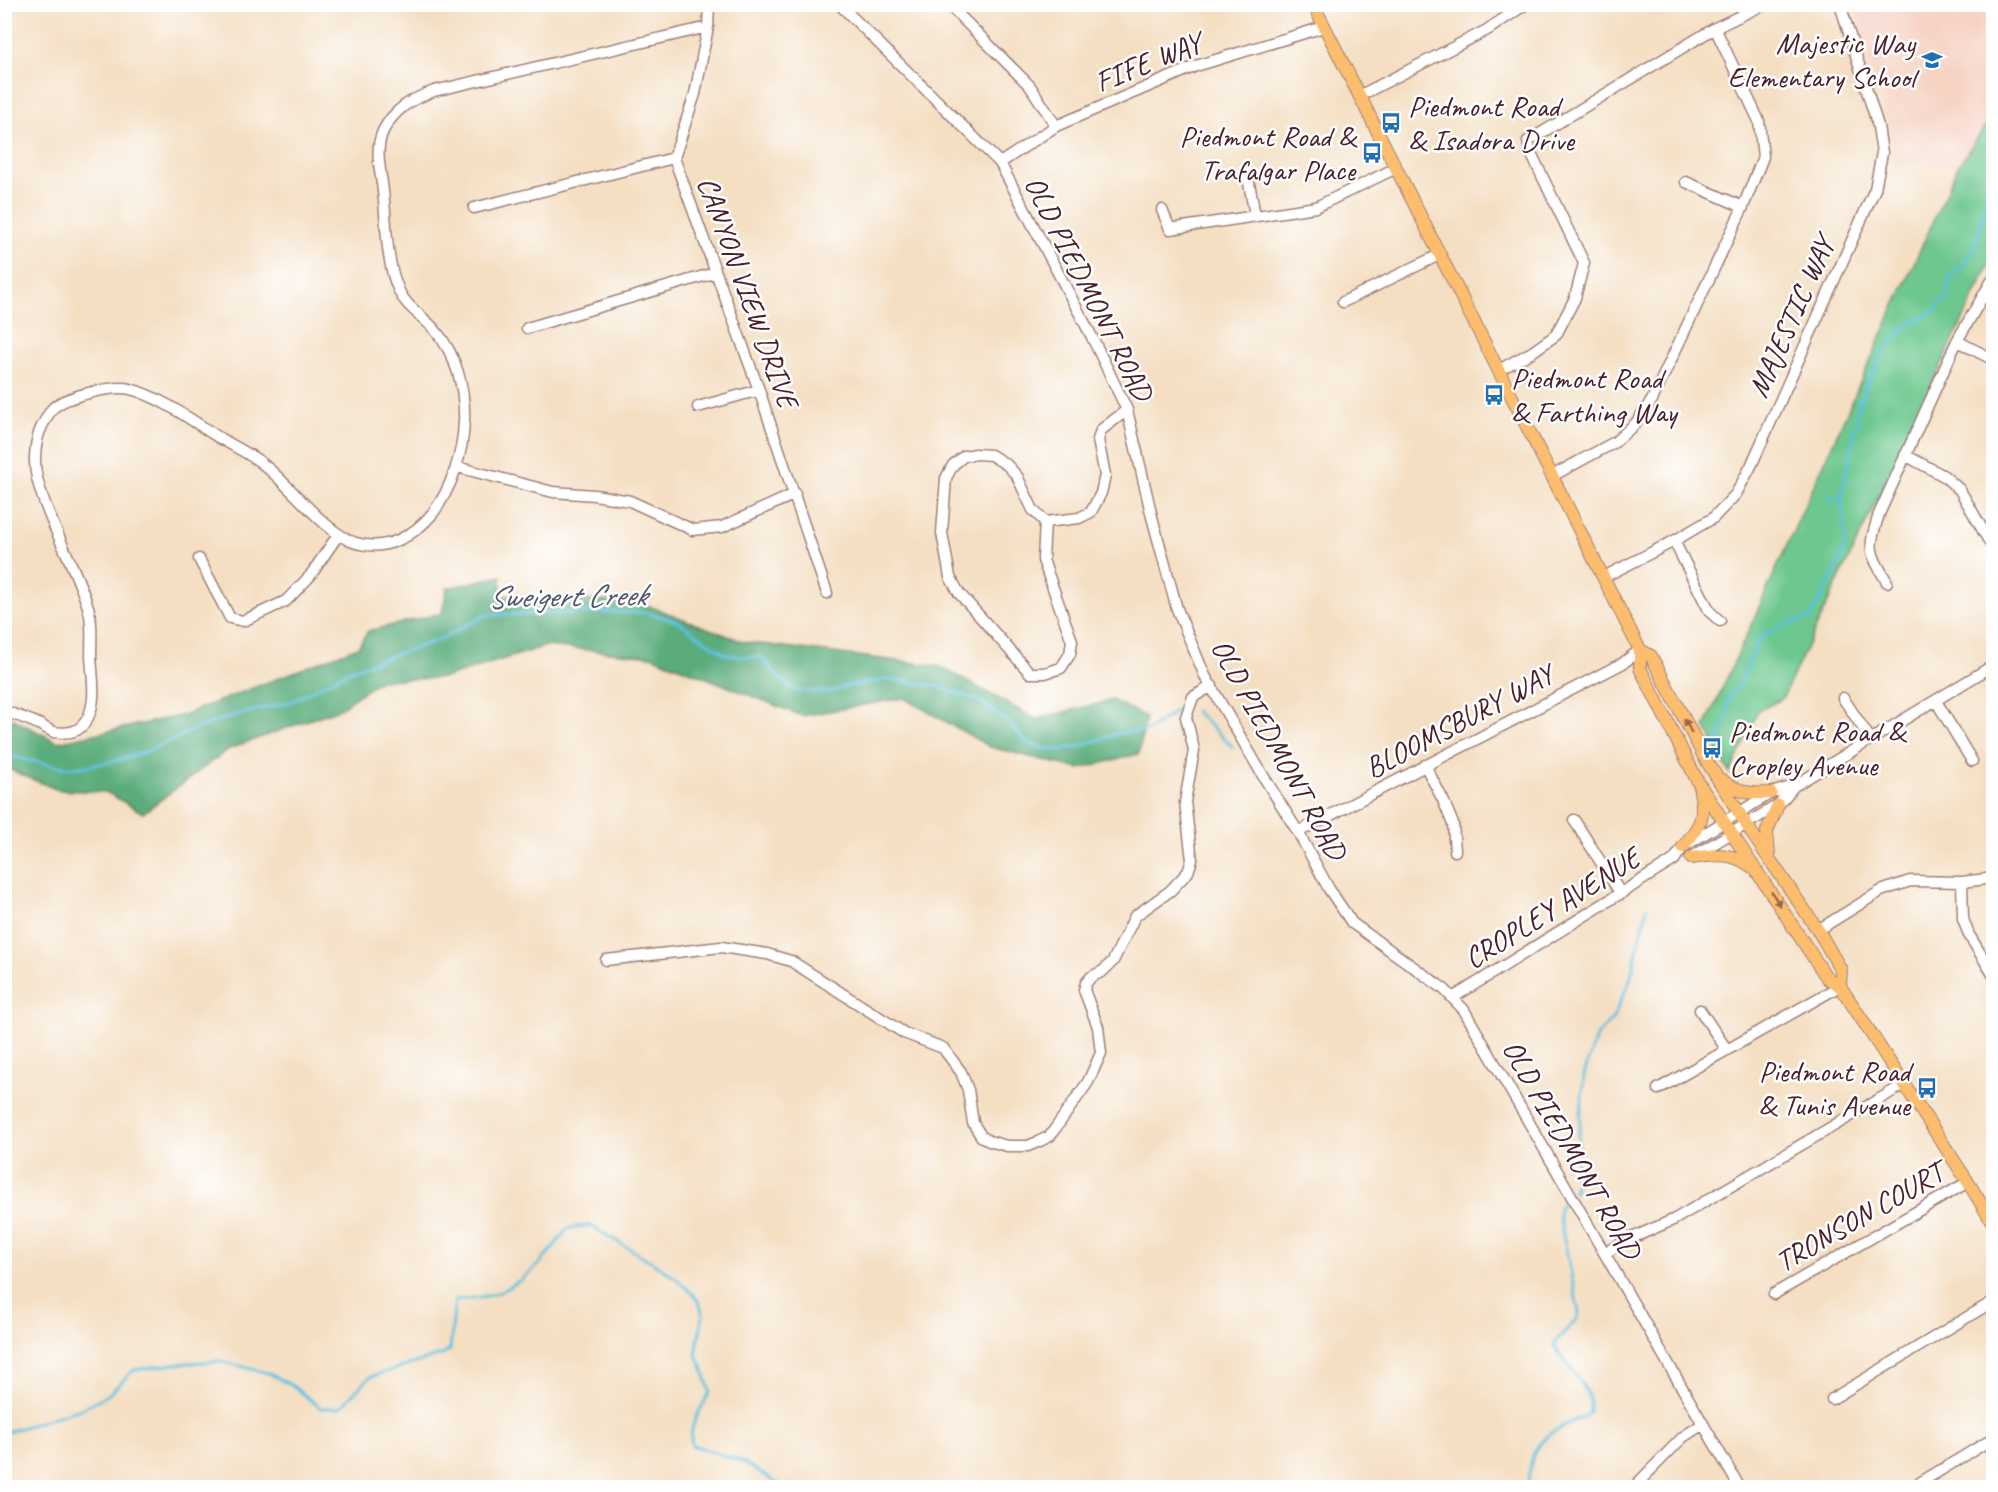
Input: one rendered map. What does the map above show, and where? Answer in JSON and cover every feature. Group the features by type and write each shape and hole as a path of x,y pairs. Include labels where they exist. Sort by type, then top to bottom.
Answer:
{"main road":[{"path":"1313,4 1604,577 1640,650 1640,668 1699,783 1827,978 1840,986 1994,1225"},
{"path":"1640,650 1651,656 1716,776 1818,930 1841,970 1840,986"},
{"path":"1716,776 1743,792 1771,793"},
{"path":"1683,847 1701,824 1704,808 1699,783"},
{"path":"1769,859 1767,831 1778,805"},
{"path":"1691,858 1720,854 1738,858 1757,871"}],"street":[{"name":"CANYON VIEW DRIVE","path":"709,4 708,27 695,94 674,158 714,273 759,390 827,593"},
{"name":"OLD PIEDMONT ROAD","path":"839,4 1000,163 1092,337 1127,410 1152,517 1177,609 1205,676 1298,832 1329,889 1352,923 1454,997 1464,1010 1740,1488"},
{"path":"948,4 1030,86 1056,126"},
{"path":"1503,4 1510,15"},
{"path":"1359,96 1487,30 1526,4"},
{"path":"1499,370 1532,352 1556,335 1575,298 1584,263 1530,151 1528,141 1715,28 1765,4"},
{"name":"MAJESTIC WAY","path":"1604,577 1713,518 1736,494 1751,466 1875,189 1882,153 1878,126 1840,4"},
{"path":"4,711 37,723 56,733 74,732 86,723 93,700 89,609 36,476 35,452 40,429 53,407 100,389 127,388 153,398 264,464 338,535 354,543 370,546 388,545 402,539 429,517 442,500 457,467 462,439 464,404 461,382 445,344 435,329 400,295 392,273 383,190 378,170 379,141 384,128 412,99 434,91 708,27"},
{"name":"FIFE WAY","path":"1000,163 1056,126 1196,66 1324,27"},
{"path":"1552,476 1615,442 1636,423 1652,400 1743,207 1763,158 1759,121 1715,28"},
{"path":"474,208 674,158"},
{"path":"1162,210 1170,229 1316,207 1396,168"},
{"path":"1248,178 1255,215"},
{"path":"1686,182 1743,207"},
{"path":"1343,302 1439,255"},
{"path":"526,328 714,273"},
{"path":"1887,582 1870,550 1879,514 1957,341 1994,278"},
{"path":"1957,341 1994,360"},
{"path":"698,407 759,390"},
{"path":"1045,522 1079,518 1090,512 1101,493 1105,476 1098,440 1101,430 1127,410"},
{"path":"991,455 1007,465 1017,476 1033,510 1045,522 1043,561 1072,641 1070,654 1061,668 1045,673 1030,673 958,593 950,577 942,532 946,477 953,465 964,456 991,455"},
{"path":"1905,455 1944,476 1960,490 1994,550"},
{"path":"457,467 553,492 595,495 630,501 693,530 722,527 795,494"},
{"path":"199,559 230,618 243,621 286,601 310,576 338,535"},
{"path":"1674,541 1710,612 1720,621"},
{"name":"BLOOMSBURY WAY","path":"1298,832 1623,663 1640,650"},
{"name":"CROPLEY AVENUE","path":"1454,997 1622,894 1674,860 1683,847 1739,812 1771,793 1794,786 1994,665"},
{"path":"606,960 721,947 767,954 791,961 904,1033 943,1048 961,1072 968,1090 973,1123 981,1136 1007,1146 1028,1146 1040,1141 1050,1136 1088,1082 1101,1053 1098,1027 1084,990 1086,983 1113,961 1135,916 1170,891 1188,872 1192,861 1185,802 1194,750 1186,717 1193,697 1212,686"},
{"path":"1843,698 1871,740"},
{"path":"1936,701 1972,761"},
{"path":"1425,765 1443,800 1452,824 1455,851"},
{"name":"CROPLEY AVENUE","path":"1674,860 1691,858 1778,805 1794,786"},
{"path":"1574,820 1622,894"},
{"path":"1818,930 1881,891 1910,880 1962,882 1994,878"},
{"path":"1962,882 1963,919 1969,935 1994,976"},
{"path":"1658,1089 1840,986"},
{"path":"1700,1010 1727,1050"},
{"path":"1604,1253 1632,1238 1675,1220 1905,1084"},
{"name":"TRONSON COURT","path":"1774,1294 1968,1182"},
{"path":"1832,1399 1994,1301"},
{"path":"1633,1488 1683,1437 1703,1424"},
{"path":"1911,1488 1994,1438"}],"shaded area":[{"name":"Majestic Way Elementary School","path":"1854,5 1993,5 1993,116 1958,166 1895,163 1888,120"}],"green space":[{"path":"1993,116 1993,257 1782,699 1758,711 1730,773 1705,727 1958,166"},
{"path":"501,576 501,596 641,603 744,642 939,666 1036,719 1112,700 1146,717 1139,754 1079,769 990,747 904,698 802,716 651,656 546,646 444,678 380,680 339,709 229,749 143,813 106,792 58,790 5,768 4,714 57,742 183,715 358,647 368,631 442,613 447,588"}],"waterway":[{"path":"1717,745 1728,712 1728,699 1739,686 1758,641 1778,627 1810,618 1836,571 1843,552 1845,536 1841,498 1859,402 1882,353 1906,326 1934,312 1948,296 1948,280 1969,257 1976,243 1994,161"},
{"name":"Sweigert Creek","path":"1825,499 1841,498"},
{"name":"Sweigert Creek","path":"4,755 66,768 115,761 148,751 199,727 239,714 290,702 351,670 441,639 486,615 647,613 677,621 725,654 762,657 778,677 796,691 831,692 848,686 889,679 936,686 978,700 1005,720 1026,742 1041,748 1060,750 1120,733 1149,730 1177,710"},
{"name":"Sweigert Creek","path":"1195,711 1233,747"},
{"path":"1574,1193 1584,1075 1596,1037 1613,1018 1630,980 1647,908"},
{"path":"1527,1488 1530,1467 1537,1447 1549,1435 1589,1414 1590,1405 1584,1387 1554,1345 1577,1319 1579,1313 1559,1215 1559,1208 1565,1199"},
{"path":"4,1433 81,1409 109,1394 134,1370 174,1364 220,1361 268,1373 291,1385 321,1408 339,1408 370,1377 444,1354 450,1350 455,1300 489,1296 511,1286 538,1265 567,1229 589,1225 677,1279 699,1302 703,1315 696,1354 710,1392 693,1425 692,1445 743,1462 787,1488"}],"place":[{"name":"Majestic Way Elementary School","path":"1932,60"},
{"name":"Piedmont Road & Isadora Drive","path":"1391,123"},
{"name":"Piedmont Road & Trafalgar Place","path":"1372,153"},
{"name":"Piedmont Road & Farthing Way","path":"1494,395"},
{"name":"Piedmont Road & Cropley Avenue","path":"1712,748"},
{"name":"Piedmont Road & Tunis Avenue","path":"1927,1088"}]}
